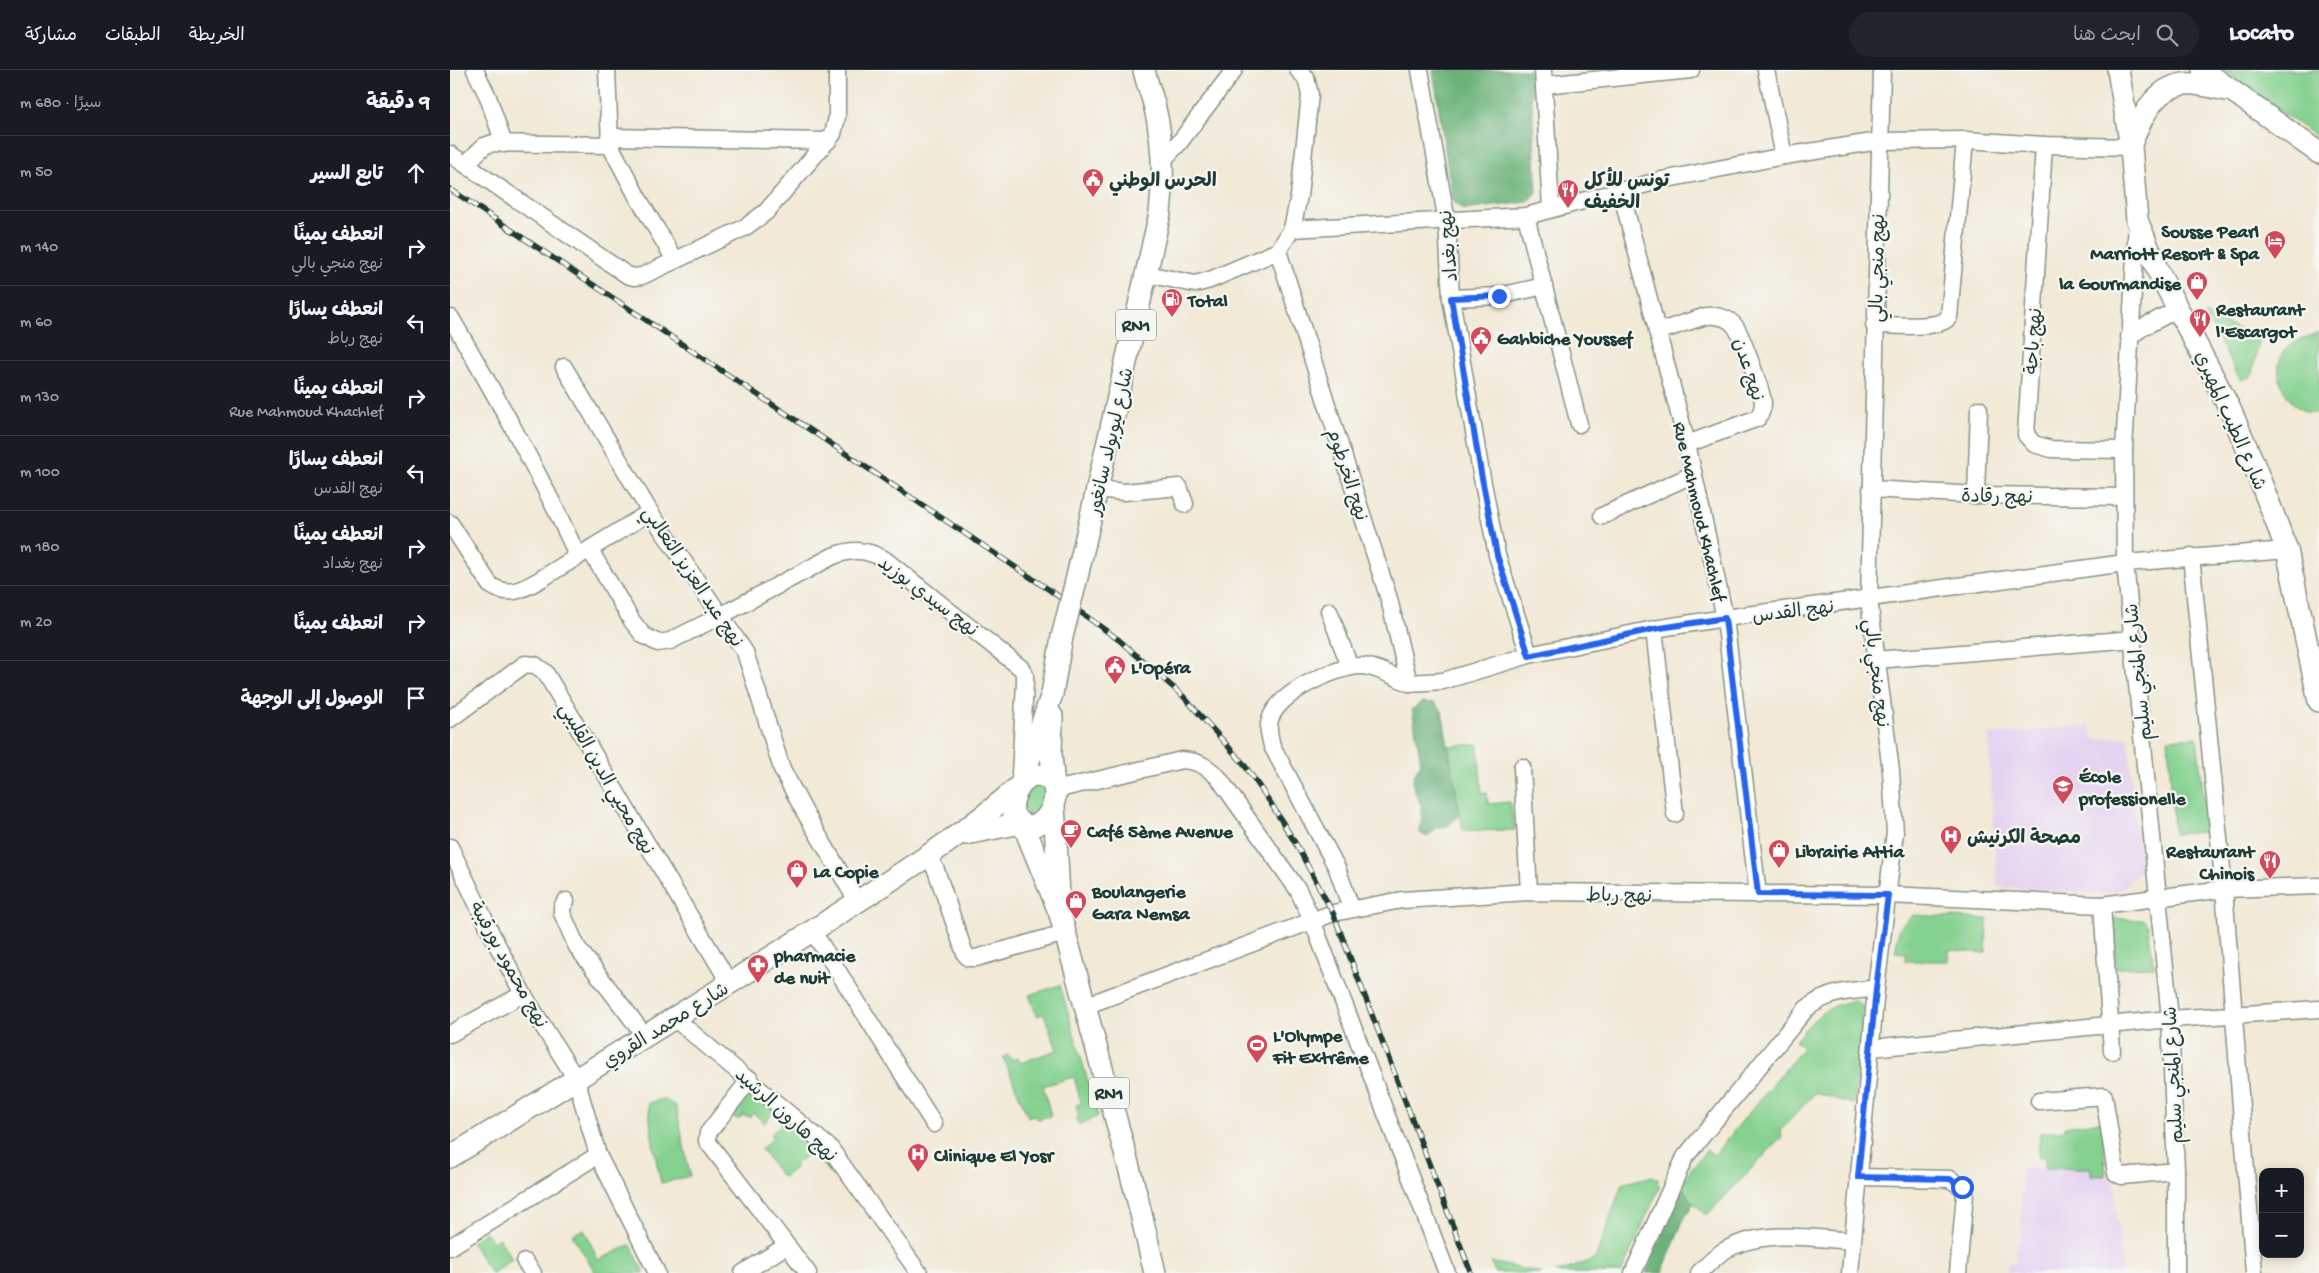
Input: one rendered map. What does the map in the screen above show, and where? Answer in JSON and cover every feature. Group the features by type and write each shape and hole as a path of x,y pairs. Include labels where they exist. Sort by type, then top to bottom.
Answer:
{"main road":[{"name":"شارع ليوبولد سانغور","path":"1062,923 1051,754 1052,694 1062,637 1098,489 1160,213 1163,187 1162,161 1154,105 1144,70"},
{"name":"شارع الطيب المهيري","path":"2118,70 2130,147 2137,220 2147,247 2229,407 2253,462 2287,550 2319,701"},
{"path":"2203,70 2319,153"},
{"path":"2130,147 2144,112 2151,103 2168,90 2179,85 2194,84 2231,91"},
{"name":"شارع ليوبولد سانغور","path":"1052,694 1019,786 1014,814 1022,824 1062,923 1137,1197 1155,1273"},
{"path":"1019,786 1032,775 1038,774 1051,781 1054,794 1048,816 1037,825 1022,824"},
{"name":"شارع محمد القروي","path":"450,1157 730,984 954,837 994,809 1019,786"},
{"name":"شارع محمد القروي","path":"954,837 1022,824"}],"street":[{"path":"475,70 488,97 504,144"},
{"path":"608,70 610,141 638,198 675,260"},
{"path":"450,154 627,275 634,277 642,276 756,220 766,212 828,141 836,126 837,70"},
{"path":"1162,161 1179,143 1234,70"},
{"path":"1147,274 1195,284 1210,280 1278,251 1292,230 1299,196 1310,95 1306,78 1298,70"},
{"name":"نهج بغداد","path":"1420,70 1447,222 1451,298 1481,473 1497,555 1529,656"},
{"path":"1551,209 1544,78 1691,70"},
{"path":"1766,70 1784,156"},
{"name":"نهج منجي بالي","path":"1850,1273 1876,989 1895,832 1892,771 1869,600 1874,325 1882,70"},
{"path":"1292,230 1526,216 1662,180 1879,140 1965,140 2044,145 2130,147"},
{"path":"1874,325 1934,325 1946,321 1949,317 1965,140"},
{"path":"466,164 484,146 493,143 828,141"},
{"name":"نهج باجة","path":"2044,145 2026,435 2034,444 2050,449 2124,450"},
{"name":"Rue Mahmoud Khachlef","path":"1621,192 1687,444 1725,618 1758,894"},
{"path":"1526,216 1579,424"},
{"name":"شارع المنجي سليم","path":"2137,220 2124,450 2126,563 2170,1019 2176,1171 2176,1273"},
{"name":"نهج الخرطوم","path":"1278,251 1416,683"},
{"path":"1451,298 1499,296 1544,286"},
{"path":"2130,337 2145,326 2178,309"},
{"name":"نهج عدن","path":"1657,332 1706,316 1713,315 1728,320 1738,331 1762,397 1762,412 1758,418 1687,444"},
{"name":"نهج سيدي بوزيد","path":"451,318 502,407 564,526 632,621 650,641 658,643 670,641 833,556 847,551 860,550 884,559 1021,668 1025,675 1025,683 1019,786"},
{"name":"نهج عبد العزيز الثعالبي","path":"564,367 650,512 722,615 745,652 775,748 790,786 857,901"},
{"path":"1976,495 1979,409"},
{"path":"1602,516 1694,474"},
{"path":"1098,489 1124,492 1179,487 1185,504"},
{"name":"نهج رقادة","path":"1871,489 1976,495 2124,497"},
{"path":"450,522 490,585 498,590 509,593 523,589 650,512"},
{"name":"نهج القدس","path":"1416,683 1443,681 1529,656 1654,629 1725,618 1869,600 2126,563 2191,556 2287,550"},
{"path":"2191,556 2235,1014 2254,1273"},
{"path":"1328,611 1350,668"},
{"path":"1654,629 1675,814"},
{"path":"1876,660 2134,639"},
{"name":"نهج محيي الدين القليبي","path":"450,719 525,664 535,665 545,672 730,984"},
{"path":"1352,908 1337,868 1272,746 1268,730 1270,718 1278,707 1298,689 1321,676 1350,668 1363,666 1381,670 1416,683"},
{"path":"1054,794 1182,760 1194,760 1206,766 1218,777 1298,890 1312,920 1447,1273"},
{"path":"1522,767 1529,892"},
{"name":"نهج محمود بورقيبة","path":"450,847 523,994 576,1079 598,1155 657,1273"},
{"path":"927,855 936,870 965,954 969,958 976,958 1062,923"},
{"name":"نهج رباط","path":"1085,1006 1312,920 1352,908 1416,898 1529,892 1888,895 2102,905 2224,889 2319,886"},
{"path":"566,901 562,907 562,913 577,947 645,1036"},
{"path":"2102,905 2112,1052"},
{"path":"812,930 934,1124"},
{"path":"1633,1273 1685,1157 1806,1009 1824,997 1835,993 1876,989"},
{"path":"450,1034 523,994"},
{"path":"1871,1048 2170,1019 2319,1009"},
{"name":"نهج هارون الرشيد","path":"674,1018 750,1079 830,1148 919,1273"},
{"path":"750,1079 708,1133 707,1141 808,1273"},
{"path":"2039,1101 2104,1096 2116,1173 2122,1176 2176,1171"},
{"path":"450,1247 598,1155"},
{"path":"1858,1177 1950,1179 1962,1187 1964,1194 1958,1273"},
{"path":"1699,1273 1722,1252 1741,1243 1764,1237 1852,1241"},
{"path":"743,1273 786,1246"}],"shaded area":[{"name":"École professionelle","path":"2090,725 2093,739 2128,737 2140,870 2123,889 2101,894 1997,887 1988,735"},
{"path":"2022,1168 2091,1168 2092,1175 2106,1176 2114,1183 2123,1273 2006,1273 2008,1262 2015,1263 2017,1240 2021,1240"}],"green space":[{"path":"1433,70 1530,70 1537,192 1529,202 1463,210 1453,202"},
{"path":"2224,70 2319,70 2319,139"},
{"path":"2205,314 2260,339 2251,377 2240,380"},
{"path":"2319,332 2319,414 2307,412 2292,402 2282,386 2279,367 2280,358 2288,347"},
{"path":"1423,702 1435,703 1442,711 1460,815 1444,828 1437,828 1427,837 1420,833 1421,806 1413,784 1413,779 1421,764 1412,709"},
{"path":"2197,737 2207,832 2174,834 2168,739"},
{"path":"1478,744 1482,793 1487,793 1488,804 1510,802 1515,830 1463,831 1448,746"},
{"path":"1034,785 1040,786 1046,797 1044,805 1032,816 1028,815 1025,811 1024,799"},
{"path":"1913,915 1987,919 1986,953 1949,950 1948,961 1905,961 1906,953 1895,952 1899,928"},
{"path":"2112,918 2144,920 2148,926 2154,967 2116,968"},
{"path":"1060,985 1098,1116 1079,1125 1076,1118 1079,1117 1076,1105 1081,1103 1074,1077 1043,1086 1051,1116 1038,1119 1033,1115 1028,1117 1003,1057 1009,1055 1011,1060 1018,1058 1020,1063 1057,1050 1044,1014 1037,1016 1029,995"},
{"path":"1855,1000 1863,1007 1854,1104 1815,1093 1780,1131 1782,1137 1707,1215 1693,1203 1682,1187 1691,1169 1707,1150 1714,1155 1803,1048 1795,1041 1808,1026 1828,1010"},
{"path":"752,1092 775,1110 765,1123 753,1113 750,1117 743,1115 738,1120 733,1116"},
{"path":"663,1099 676,1106 690,1176 661,1183 653,1144 648,1103"},
{"path":"785,1119 827,1153 839,1171 833,1177 811,1152 794,1165 796,1167 784,1177 781,1176 761,1149 773,1138 771,1135"},
{"path":"2102,1121 2106,1176 2091,1175 2091,1168 2045,1168 2045,1157 2038,1157 2040,1133 2065,1130 2065,1127"},
{"path":"1652,1176 1658,1179 1659,1188 1621,1273 1556,1273 1595,1259 1622,1184"},
{"path":"1682,1187 1693,1203 1683,1221 1662,1273 1646,1273"},
{"path":"584,1229 598,1260 631,1245 644,1273 596,1273 572,1235"},
{"path":"486,1232 493,1242 499,1238 512,1259 493,1273 491,1273 471,1242"},
{"path":"1491,1262 1542,1273 1495,1273"}],"railway":[{"path":"450,189 1051,591 1119,640 1183,696 1243,763 1270,802 1297,846 1333,913 1471,1273"}],"place":[{"name":"الحرس الوطني","path":"1093,198"},
{"name":"تونس للأكل الخفيف","path":"1568,209"},
{"name":"Sousse Pearl Marriott Resort & Spa","path":"2275,260"},
{"name":"la Gourmandise","path":"2197,301"},
{"name":"Total","path":"1172,318"},
{"name":"Restaurant l'Escargot","path":"2200,338"},
{"name":"Gahbiche Youssef","path":"1481,356"},
{"name":"L'Opéra","path":"1115,685"},
{"name":"École professionelle","path":"2063,805"},
{"name":"Café 5ème Avenue","path":"1071,849"},
{"name":"مصحة الكرنيش","path":"1951,855"},
{"name":"Librairie Attia","path":"1779,869"},
{"name":"Restaurant Chinois","path":"2270,880"},
{"name":"La Copie","path":"797,889"},
{"name":"Boulangerie Gara Nemsa","path":"1076,920"},
{"name":"pharmacie de nuit","path":"758,984"},
{"name":"L'Olympe Fit Extrême","path":"1257,1064"},
{"name":"Clinique El Yosr","path":"918,1173"}],"route":[{"path":"1499,296 1451,298 1497,555 1529,656 1654,629 1725,618 1758,894 1888,895 1876,989 1858,1177 1950,1179 1962,1187"}]}
